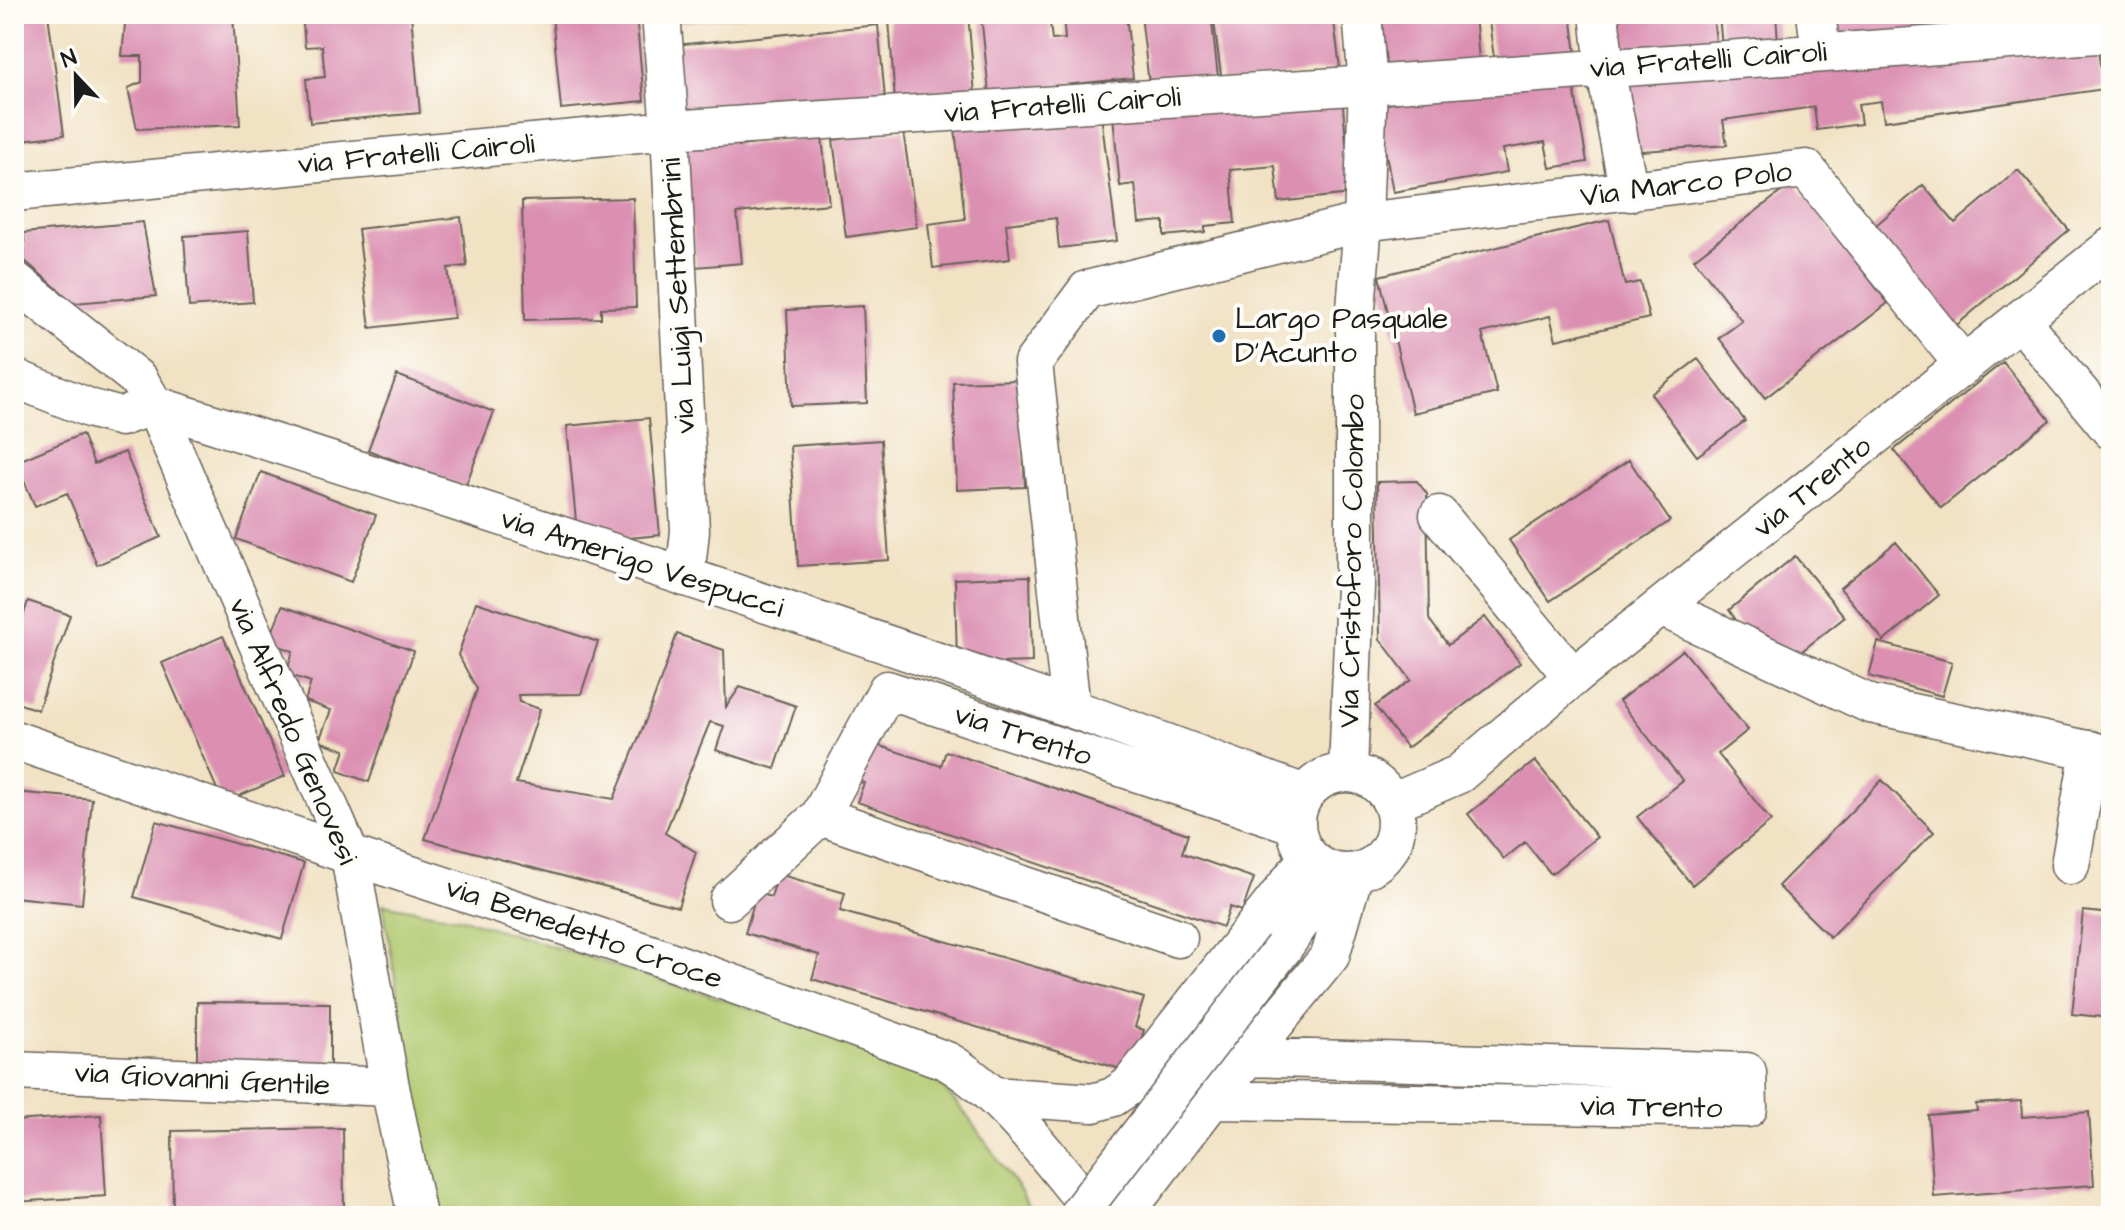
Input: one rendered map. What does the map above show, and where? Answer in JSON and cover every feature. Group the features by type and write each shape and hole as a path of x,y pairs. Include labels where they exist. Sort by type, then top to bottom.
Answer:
{"street":[{"name":"via Luigi Settembrini","path":"661,14 670,130 690,531 685,577"},
{"name":"Via Cristoforo Colombo","path":"1348,773 1355,586 1355,321 1363,222 1368,85 1362,14"},
{"path":"1599,14 1605,68 1629,192"},
{"path":"1816,14 1821,52"},
{"name":"via Fratelli Cairoli","path":"14,192 670,130 2111,33"},
{"name":"Via Marco Polo","path":"1071,708 1033,363 1087,290 1363,222 1806,169 1964,365"},
{"name":"via Trento","path":"1392,803 1459,774 1573,677 2111,247"},
{"path":"14,280 139,380 154,405 121,417 92,409 14,378"},
{"path":"2020,320 2111,430"},
{"name":"via Amerigo Vespucci","path":"154,405 392,480 1071,708 1319,844"},
{"name":"via Alfredo Genovesi","path":"154,405 350,855 390,1087 417,1216"},
{"path":"1439,515 1573,677"},
{"path":"1661,607 1870,704 2100,753 2070,865"},
{"name":"via Trento","path":"729,900 820,816 887,690 1319,844"},
{"name":"via Benedetto Croce","path":"14,740 653,955 947,1061 971,1075 993,1096 1097,1216"},
{"path":"1123,1216 1212,1100 1330,956 1319,844 1317,783 1332,775 1348,773 1362,775 1385,791 1396,817 1396,832 1391,847 1381,860 1369,869 1319,844"},
{"path":"820,816 1178,938"},
{"path":"1077,1216 1283,948 1314,903 1319,844"},
{"path":"993,1096 1093,1103 1113,1097 1129,1086 1319,844"},
{"name":"via Trento","path":"1212,1100 1748,1108 1747,1072 1248,1057"},
{"name":"via Giovanni Gentile","path":"14,1071 390,1087"}],"green space":[{"path":"383,904 464,919 863,1043 931,1074 965,1113 1021,1192 1033,1216 434,1216"}],"building":[{"path":"14,14 48,14 64,135 14,141"},
{"path":"126,14 233,14 240,125 137,129 128,88 142,82 142,56 122,56"},
{"path":"302,14 411,14 420,113 310,123 306,79 325,77 322,46 305,47"},
{"path":"552,14 636,14 644,101 561,109"},
{"path":"671,14 745,14 746,16 671,23"},
{"path":"968,14 975,94 895,101 889,20"},
{"path":"981,14 1049,14 1052,40 1065,39 1063,14 1126,14 1133,78 989,93"},
{"path":"1211,14 1218,77 1149,84 1141,15"},
{"path":"1213,14 1333,14 1340,68 1222,83"},
{"path":"1374,14 1475,14 1479,61 1379,70"},
{"path":"1488,14 1571,14 1576,54 1495,65"},
{"path":"1609,14 1713,14 1716,43 1614,55"},
{"path":"1719,14 1776,14 1778,43 1722,48"},
{"path":"1822,14 1960,14 1961,28 1824,41"},
{"path":"1987,14 2097,14 2097,25 1988,28"},
{"path":"878,25 885,98 684,119 676,45"},
{"path":"2096,38 2104,89 1884,121 1881,101 1858,104 1861,124 1817,130 1814,107 1723,120 1727,145 1629,152 1620,77"},
{"path":"1571,71 1587,162 1550,168 1545,142 1503,149 1507,172 1393,192 1377,106"},
{"path":"1342,92 1350,194 1279,202 1275,166 1230,170 1235,223 1205,226 1205,232 1164,236 1164,221 1139,223 1135,184 1120,186 1112,106"},
{"path":"1100,107 1117,241 1059,248 1056,218 1006,224 1010,259 933,268 928,224 965,219 954,120"},
{"path":"737,126 739,146 822,137 829,204 737,213 742,263 696,267 682,132"},
{"path":"903,130 917,227 846,237 833,140"},
{"path":"2018,170 2069,230 1952,329 1869,231 1923,185 1955,223"},
{"path":"1794,182 1888,303 1765,398 1719,338 1742,321 1694,259"},
{"path":"633,198 636,307 601,308 601,318 525,320 522,201"},
{"path":"461,217 467,266 448,268 454,318 370,328 358,229"},
{"path":"1609,220 1625,285 1640,282 1649,318 1556,340 1550,316 1482,333 1497,393 1413,413 1379,276"},
{"path":"143,222 156,296 74,303 25,261 24,233"},
{"path":"248,231 253,302 189,307 184,236"},
{"path":"863,306 867,403 791,406 787,310"},
{"path":"1698,359 1745,421 1697,456 1651,394"},
{"path":"2003,362 2050,420 1941,508 1894,450"},
{"path":"397,375 494,412 465,487 368,450"},
{"path":"1020,380 1025,487 957,490 953,382"},
{"path":"649,418 660,535 578,543 567,426"},
{"path":"82,434 94,464 125,452 161,537 97,565 67,493 35,506 16,462"},
{"path":"881,440 889,560 798,566 790,446"},
{"path":"1629,460 1670,521 1550,601 1509,540"},
{"path":"261,472 376,515 351,582 236,539"},
{"path":"1417,481 1427,494 1429,619 1448,645 1485,617 1520,663 1407,748 1375,706 1411,680 1380,639 1377,482"},
{"path":"1896,542 1939,595 1884,641 1840,588"},
{"path":"1795,556 1845,617 1793,658 1752,643 1729,610"},
{"path":"1030,576 1032,662 957,664 955,579"},
{"path":"28,601 70,615 38,710 14,702 14,617 22,620"},
{"path":"476,602 598,642 581,694 518,695 519,702 540,709 516,783 614,799 677,634 724,650 726,707 740,687 796,706 775,769 716,750 724,726 710,722 665,833 696,852 678,907 425,839 477,689 458,655"},
{"path":"282,606 414,651 369,782 338,771 345,750 319,741 331,710 305,701 311,682 286,674 293,651 269,642"},
{"path":"223,636 285,776 223,803 162,663"},
{"path":"1878,642 1952,662 1942,696 1869,676"},
{"path":"1683,650 1748,730 1718,754 1771,821 1692,885 1637,817 1683,781 1619,701"},
{"path":"865,741 941,766 946,751 1188,834 1182,853 1254,878 1242,911 1230,907 1223,927 857,802 864,783 852,780"},
{"path":"1535,761 1597,837 1551,874 1525,842 1504,859 1468,814"},
{"path":"1882,780 1934,832 1830,937 1778,886"},
{"path":"14,792 92,799 82,904 14,897"},
{"path":"156,821 304,863 282,939 134,897"},
{"path":"778,874 845,893 840,911 1144,998 1135,1027 1144,1030 1131,1072 812,979 819,955 745,933 757,893 771,897"},
{"path":"2083,911 2111,914 2111,1018 2072,1014"},
{"path":"197,1002 330,1003 330,1070 197,1069"},
{"path":"2021,1101 2022,1117 2089,1112 2094,1185 1934,1197 1928,1115 1977,1111 1976,1104"},
{"path":"101,1115 106,1196 14,1202 14,1121"},
{"path":"343,1128 344,1210 173,1214 172,1131"}],"place":[{"name":"Largo Pasquale D'Acunto","path":"1219,336"}]}
